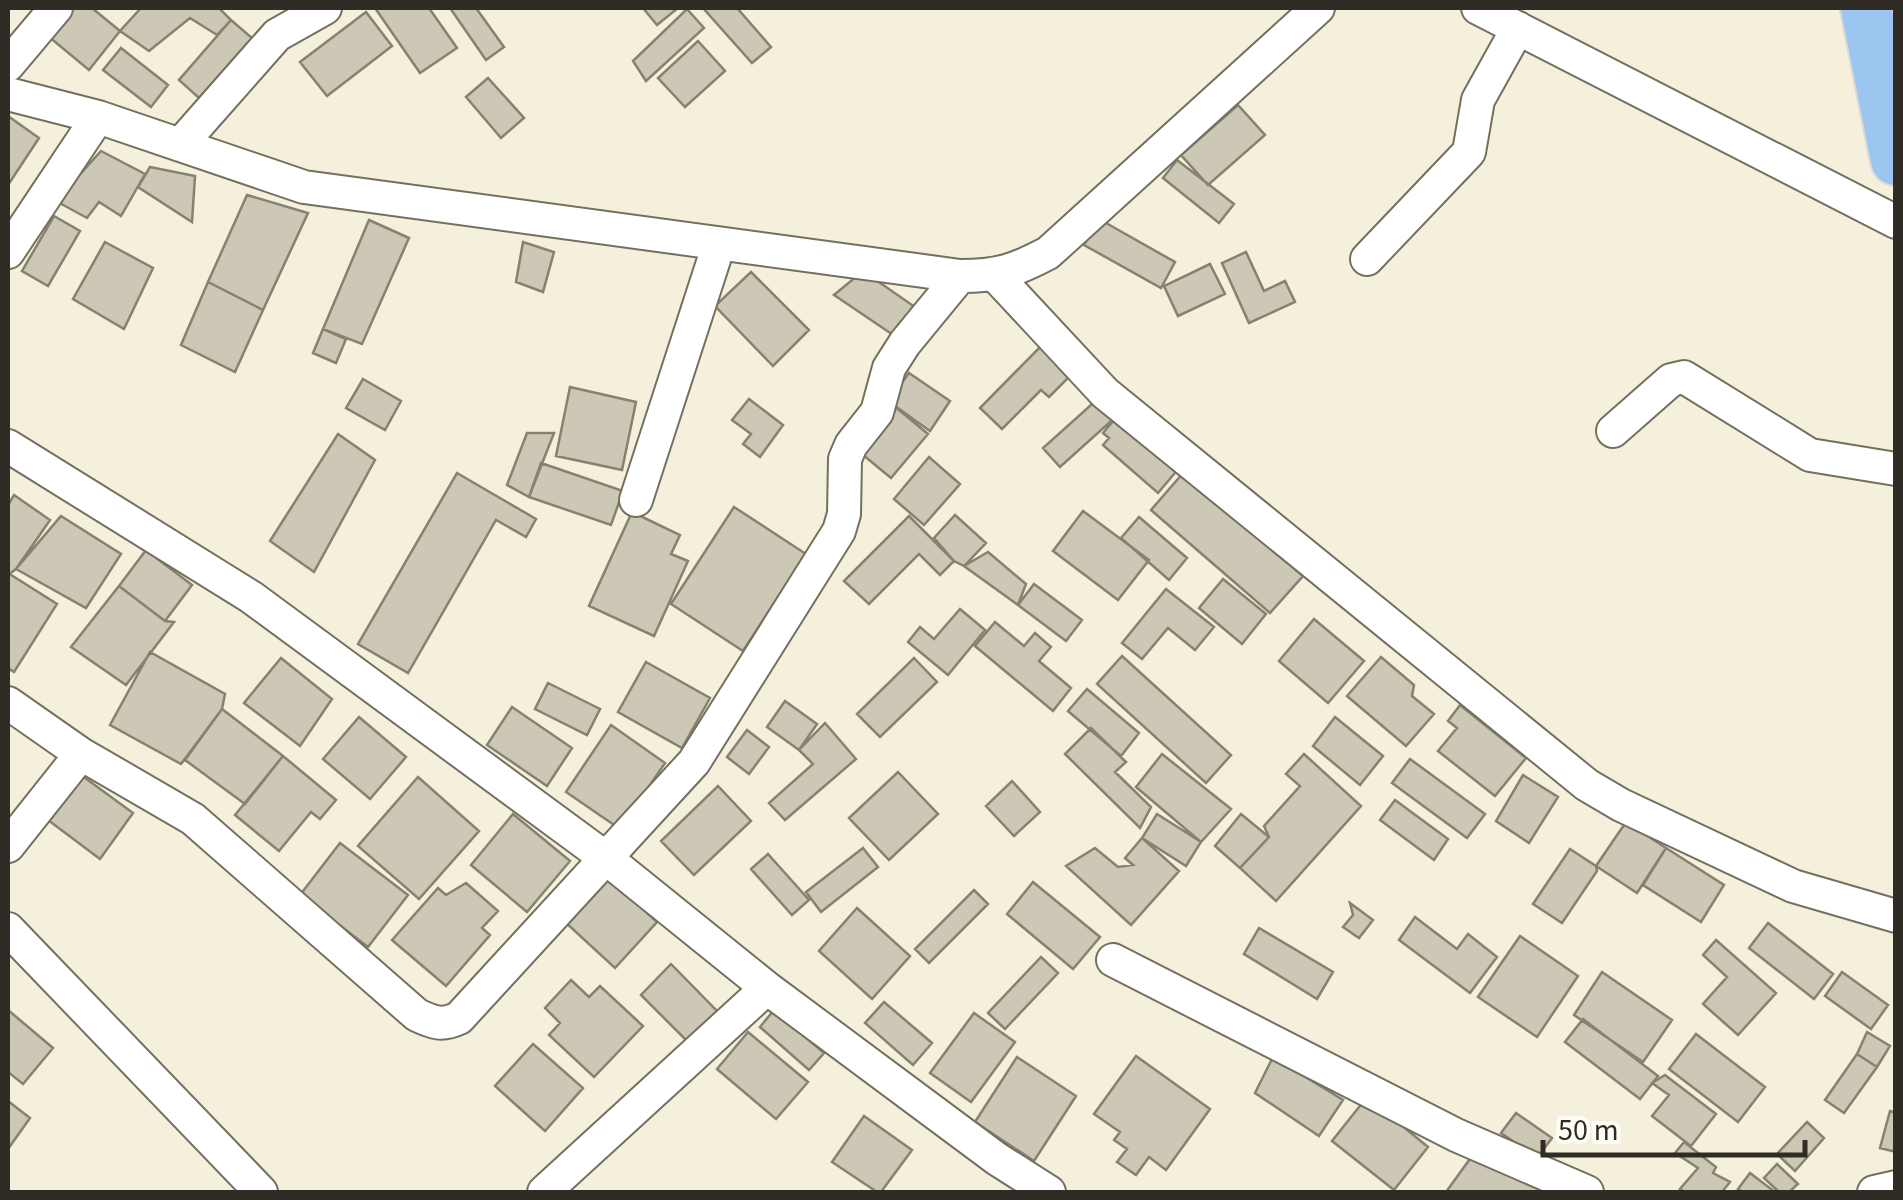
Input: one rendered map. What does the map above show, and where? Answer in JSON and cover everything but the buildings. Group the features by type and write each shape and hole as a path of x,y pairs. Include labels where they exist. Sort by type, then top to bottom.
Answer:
{"main road":[{"path":"1866,8 1896,160"}],"street":[{"path":"8,66 56,8"},
{"path":"180,146 277,36 325,8"},
{"path":"8,94 98,116 304,187 960,276 996,276 1048,253 1318,8"},
{"path":"1478,8 1896,222"},
{"path":"1367,258 1469,152 1478,100 1518,28"},
{"path":"8,252 98,116"},
{"path":"636,500 720,244"},
{"path":"8,702 80,754 193,819 417,1014 434,1024 446,1024 459,1018 694,762 839,531 844,514 845,459 877,412 889,368 904,343 960,276"},
{"path":"996,276 1105,393 1588,785 1621,805 1794,886 1896,916"},
{"path":"1613,431 1672,380 1684,377 1810,455 1896,469"},
{"path":"8,446 251,596 607,860 767,988 997,1159 1049,1192"},
{"path":"8,846 80,754"},
{"path":"8,929 261,1192"},
{"path":"1113,960 1456,1134 1587,1192"},
{"path":"544,1192 767,988"},
{"path":"1874,1192 1896,1187"}]}
